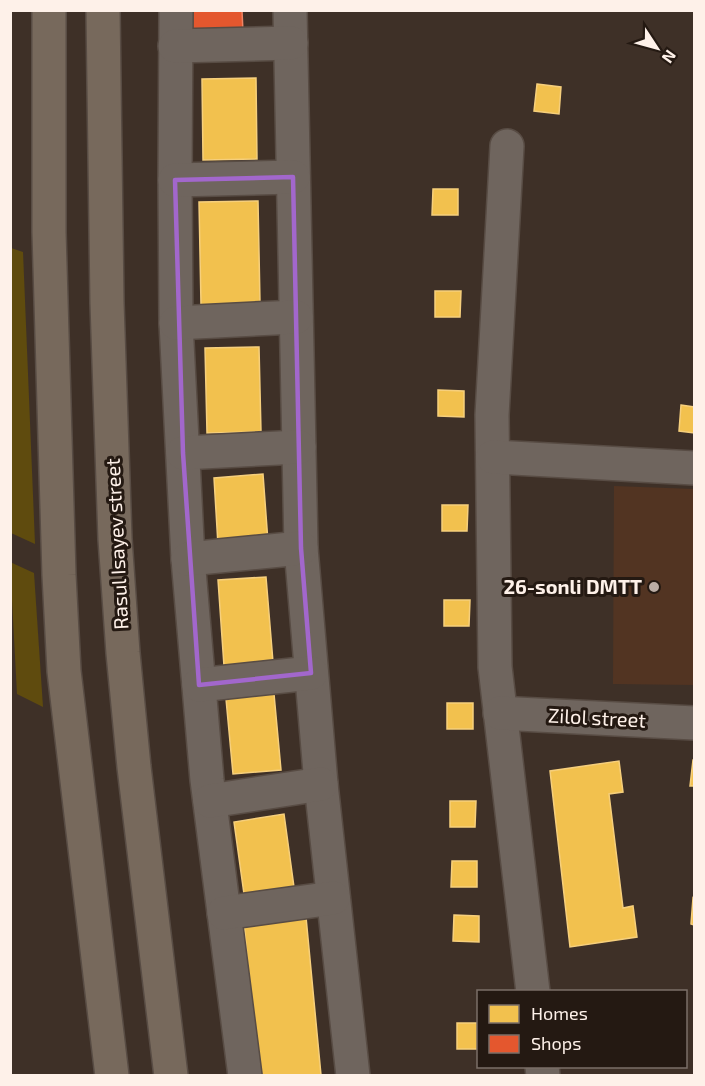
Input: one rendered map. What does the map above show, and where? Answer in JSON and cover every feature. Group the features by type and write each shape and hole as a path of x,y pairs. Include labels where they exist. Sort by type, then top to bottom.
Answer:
{"main road":[{"path":"49,10 49,232 64,672 112,1076"},
{"name":"Rasul Isayev street","path":"103,10 107,303 115,539 133,756 171,1076"}],"street":[{"path":"176,10 176,323 188,559 207,780 245,1076"},
{"path":"290,10 301,548 321,784 353,1076"},
{"path":"175,46 291,43"},
{"path":"507,146 492,415 495,667 533,990"},
{"path":"175,180 293,177"},
{"path":"176,323 296,317"},
{"path":"183,453 299,447"},
{"path":"493,457 694,468"},
{"path":"188,559 301,548"},
{"path":"199,685 311,672"},
{"name":"Zilol street","path":"500,713 694,723"},
{"path":"210,801 321,784"},
{"path":"224,913 333,898"}],"highlighted area":[{"path":"293,177 301,548 311,673 199,685 183,453 175,180"}],"shaded area":[{"path":"11,248 23,252 35,544 11,533"},
{"name":"26-sonli DMTT","path":"614,486 694,489 694,685 613,684"},
{"path":"10,562 34,573 43,707 17,694"}],"building: Homes":[{"path":"256,78 257,159 203,160 202,79"},
{"path":"537,84 561,87 559,114 534,111"},
{"path":"433,189 458,189 458,215 432,215"},
{"path":"258,201 260,303 201,305 199,202"},
{"path":"435,291 461,291 460,317 435,317"},
{"path":"259,347 261,432 207,433 205,348"},
{"path":"438,390 464,391 464,417 438,416"},
{"path":"681,405 694,407 694,433 679,431"},
{"path":"263,474 268,542 218,545 214,478"},
{"path":"442,505 468,505 467,531 442,531"},
{"path":"266,577 273,662 224,666 218,580"},
{"path":"444,600 470,600 469,626 444,626"},
{"path":"274,694 281,770 233,774 226,699"},
{"path":"447,703 473,703 473,729 447,729"},
{"path":"693,760 694,786 690,786"},
{"path":"619,761 623,792 609,794 623,908 633,906 637,937 570,947 550,771"},
{"path":"450,801 476,801 475,827 450,827"},
{"path":"284,814 294,887 244,894 234,822"},
{"path":"452,861 477,861 477,887 451,887"},
{"path":"694,899 694,925 691,924"},
{"path":"454,915 479,916 479,942 453,941"},
{"path":"306,917 321,1075 258,1076 244,923"},
{"path":"457,1023 477,1023 477,1049 457,1049"}],"building: Shops":[{"path":"188,10 242,11 243,32 188,34"}],"place":[{"name":"26-sonli DMTT","path":"654,587"}]}
